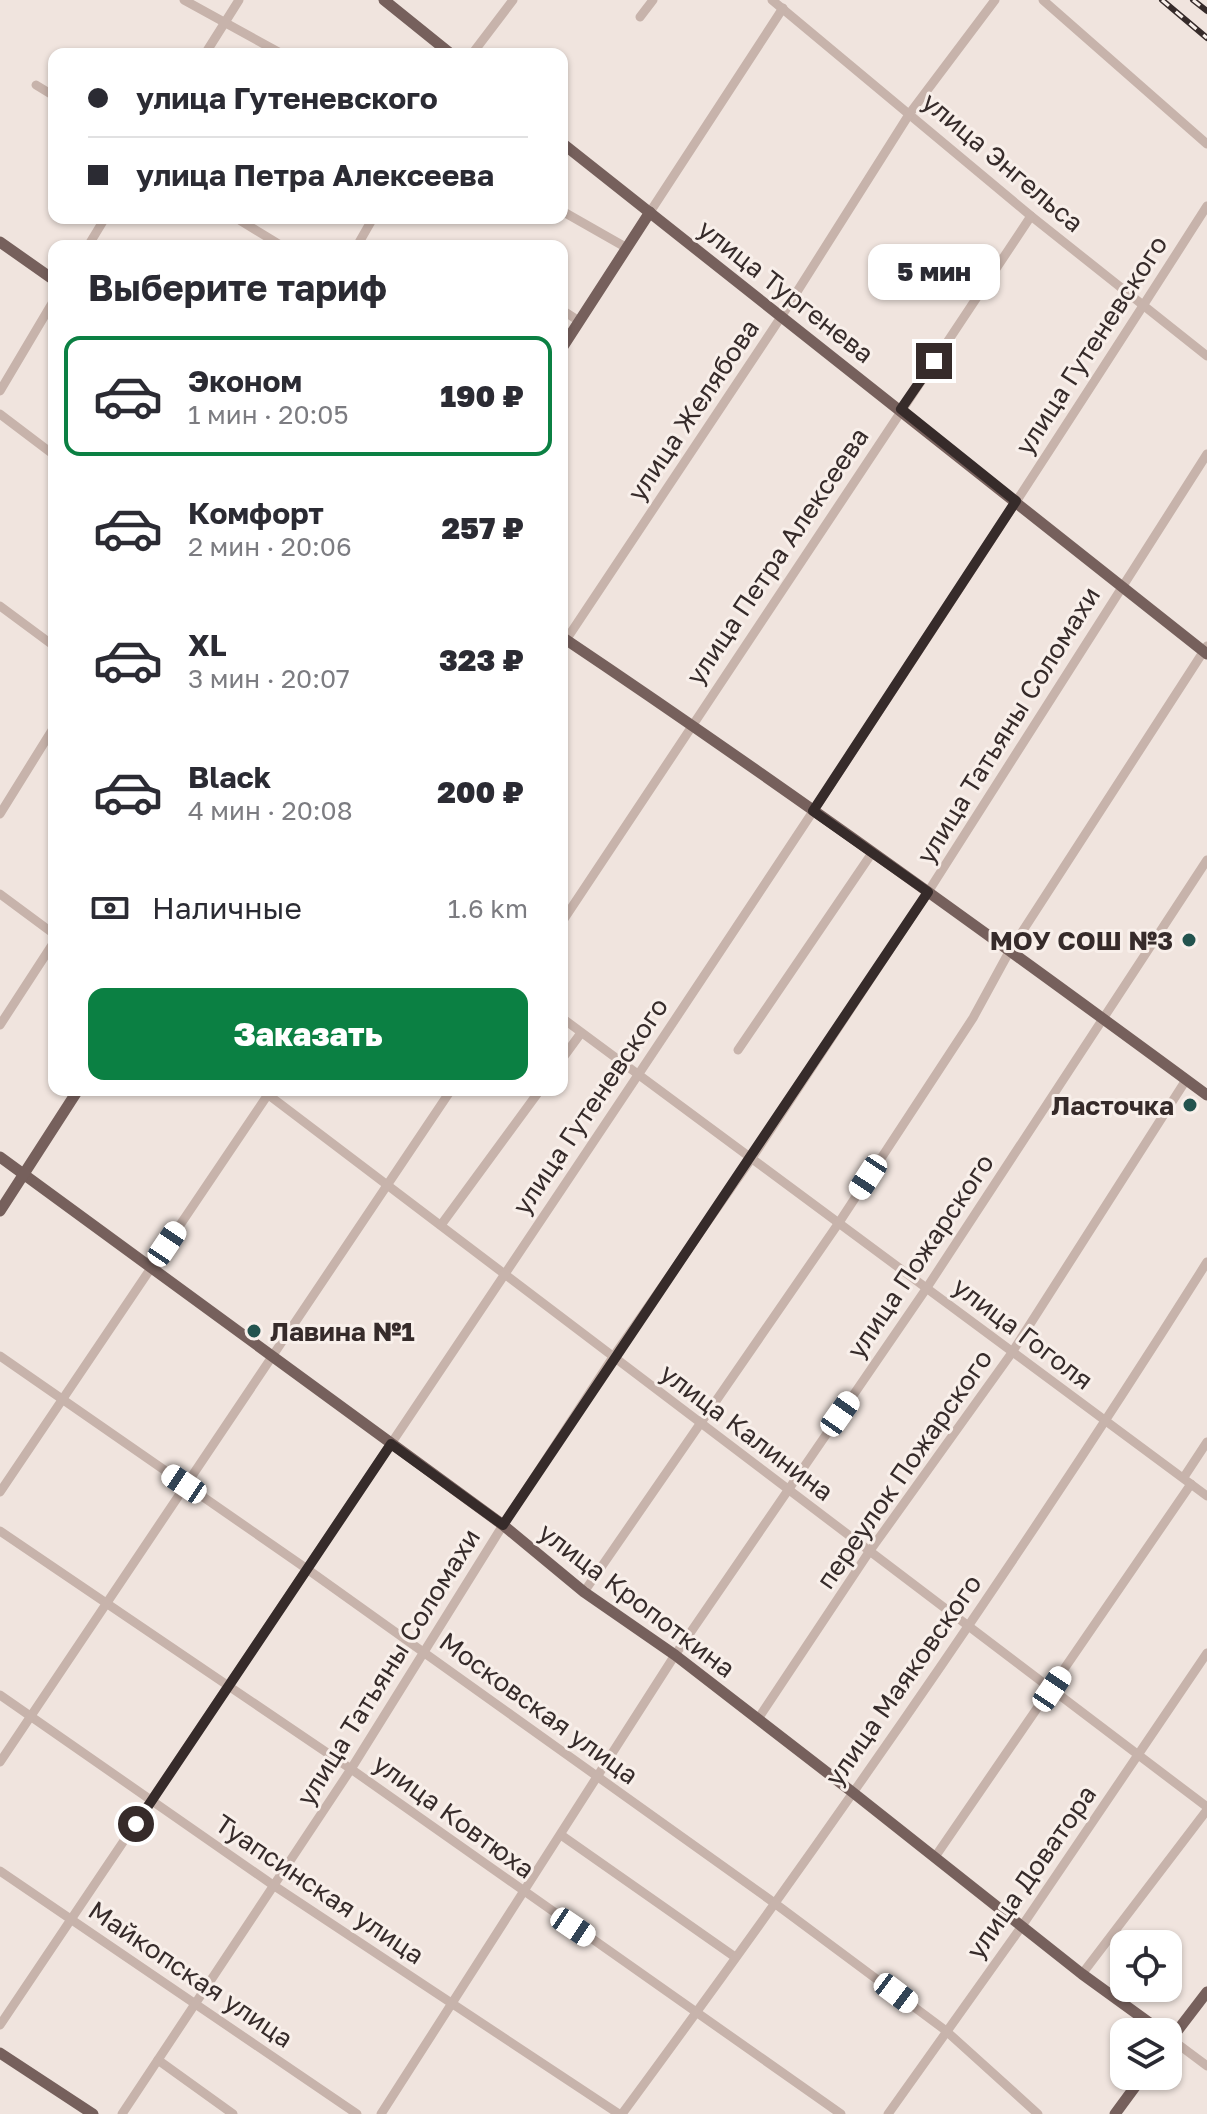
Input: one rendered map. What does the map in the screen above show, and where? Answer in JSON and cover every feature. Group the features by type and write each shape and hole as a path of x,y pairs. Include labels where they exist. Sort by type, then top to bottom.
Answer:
{"main road":[{"path":"384,0 444,48"},
{"name":"улица Тургенева","path":"568,148 901,409 1121,588 1206,651"},
{"path":"568,338 650,212"},
{"path":"0,242 48,276"},
{"path":"568,644 693,723 1009,952 1107,1018 1207,1095"},
{"path":"0,1211 74,1096"},
{"name":"улица Кропоткина","path":"0,1157 503,1525 584,1592 675,1655 1140,2018"},
{"path":"1182,2021 1207,1992"},
{"path":"0,2053 93,2114"},
{"path":"1115,2114 1133,2090"}],"street":[{"path":"184,0 271,48"},
{"path":"209,48 239,0"},
{"path":"477,48 513,0"},
{"path":"640,17 653,0"},
{"name":"улица Энгельса","path":"772,0 1031,216 1207,356"},
{"name":"улица Желябова","path":"568,634 781,317 910,113 995,0"},
{"path":"1043,0 1207,144"},
{"path":"650,212 783,8"},
{"path":"36,85 48,92"},
{"name":"улица Гутеневского","path":"0,2025 230,1687 813,811 1207,206"},
{"path":"568,214 627,248"},
{"name":"улица Петра Алексеева","path":"568,913 1031,216"},
{"path":"246,224 272,240"},
{"path":"0,391 48,310"},
{"path":"568,314 579,321"},
{"path":"0,414 48,447"},
{"name":"улица Татьяны Соломахи","path":"122,2114 351,1769 503,1525 613,1357 752,1158 928,892 1207,454"},
{"path":"0,606 48,642"},
{"path":"584,1592 838,1224 973,1018 1009,952 1206,651"},
{"path":"0,814 48,737"},
{"path":"738,1050 872,853"},
{"name":"улица Пожарского","path":"381,2114 454,2005 675,1655 926,1289 1107,1018 1207,860"},
{"path":"0,894 48,930"},
{"path":"0,1025 48,951"},
{"name":"улица Гоголя","path":"568,1023 1011,1354 1207,1496"},
{"path":"568,1051 581,1033"},
{"name":"переулок Пожарского","path":"758,1719 869,1552 1011,1354 1186,1080"},
{"path":"0,1492 264,1096"},
{"name":"улица Калинина","path":"274,1096 700,1425 1139,1753 1207,1809"},
{"path":"0,1762 447,1096"},
{"path":"441,1225 536,1096"},
{"name":"улица Маяковского","path":"621,2114 697,2012 969,1627 1107,1422 1207,1262"},
{"name":"Московская улица","path":"0,1356 307,1569 773,1902 945,2030 1038,2114"},
{"path":"935,1857 1052,1689 1188,1480 1207,1442"},
{"name":"улица Ковтюха","path":"0,1531 351,1769 841,2114"},
{"name":"улица Доватора","path":"888,2114 1022,1926 1207,1653"},
{"name":"Туапсинская улица","path":"0,1695 273,1885 621,2114"},
{"path":"1082,1974 1207,1809"},
{"path":"561,1835 735,1957"},
{"name":"Майкопская улица","path":"0,1871 357,2114"},
{"name":"улица Кропоткина","path":"1182,2048 1207,2066"},
{"path":"158,2060 233,2114"}],"railway":[{"path":"1162,0 1207,38"},
{"path":"1193,0 1207,11"}],"place":[{"name":"МОУ СОШ №3","path":"1189,940"},
{"name":"Ласточка","path":"1190,1105"},
{"name":"Лавина №1","path":"254,1331"}],"route":[{"path":"136,1824 391,1444 503,1525 928,892 813,811 1016,501 901,409 934,361"}]}
